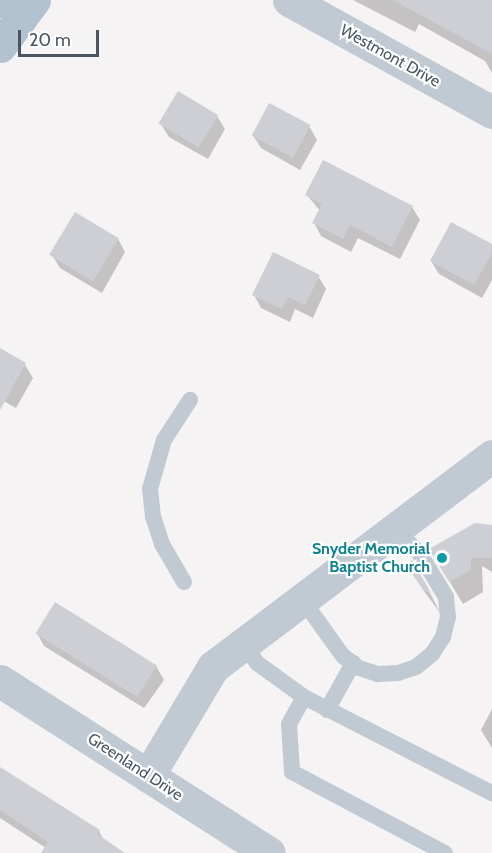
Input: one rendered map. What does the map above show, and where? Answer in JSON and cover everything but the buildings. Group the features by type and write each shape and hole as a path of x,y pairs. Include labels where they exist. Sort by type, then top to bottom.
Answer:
{"main road":[{"path":"0,46 34,0"}],"street":[{"name":"Westmont Drive","path":"289,0 492,112"},
{"path":"148,776 213,667 492,456"},
{"name":"Greenland Drive","path":"0,681 269,853"}],"lane":[{"path":"184,582 162,544 150,489 164,440 190,400"},
{"path":"302,599 343,656 378,674 398,673 416,666 432,654 443,637 448,617 446,597 420,554 395,528"},
{"path":"244,643 257,663 304,698 492,793"},
{"path":"327,710 353,663"},
{"path":"304,698 289,724 292,772 445,853"}],"place":[{"name":"Snyder Memorial Baptist Church","path":"442,558"}]}
